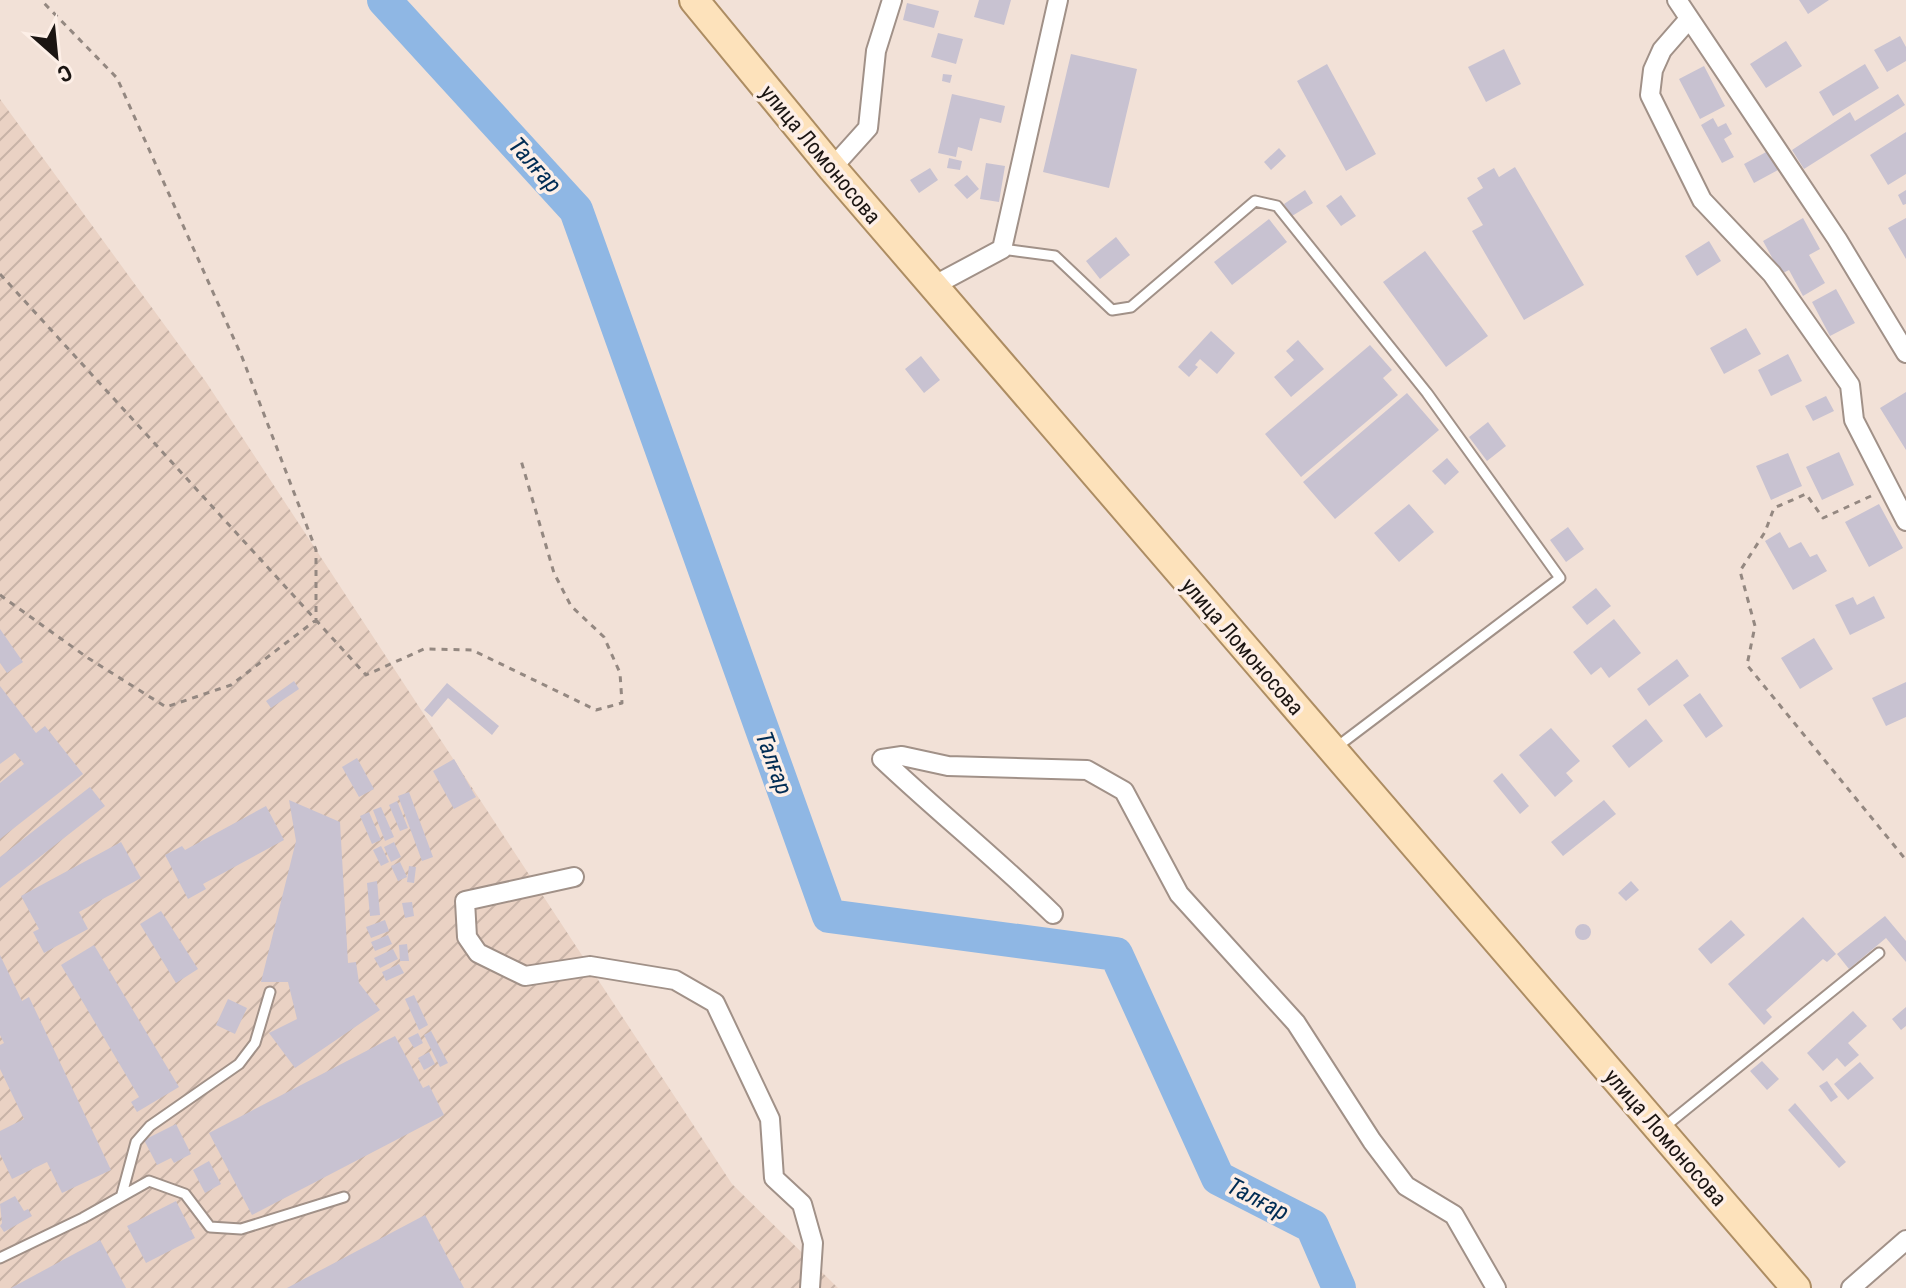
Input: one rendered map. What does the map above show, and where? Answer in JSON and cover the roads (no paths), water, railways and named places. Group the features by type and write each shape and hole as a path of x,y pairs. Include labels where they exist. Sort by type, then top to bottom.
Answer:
{"main road":[{"name":"улица Ломоносова","path":"694,0 832,168 1796,1288"}],"street":[{"path":"832,168 868,128 876,51 892,0"},
{"path":"933,286 1002,249 1058,0"},
{"path":"1677,0 1837,239 1906,353"},
{"path":"1689,19 1662,50 1653,70 1650,95 1702,200 1772,274 1850,385 1854,420 1906,521"},
{"path":"1053,914 882,759 902,756 948,766 1087,770 1124,791 1179,894 1296,1023 1372,1141 1406,1186 1454,1215 1496,1288"},
{"path":"574,877 465,901 467,937 478,953 525,976 590,966 675,980 715,1003 770,1119 774,1178 802,1204 813,1243 810,1288"},
{"path":"1851,1288 1906,1240"}],"lane":[{"path":"1002,249 1055,256 1112,310 1131,307 1255,201 1277,206 1427,393 1560,578 1333,750"},
{"path":"1660,1131 1879,953"},
{"path":"122,1194 136,1142 150,1126 239,1064 255,1043 270,992"},
{"path":"0,1258 83,1218 149,1181 185,1194 210,1227 241,1229 344,1197"}],"waterway":[{"name":"Талғар","path":"384,0 576,210 829,916 1116,954 1218,1178 1312,1226 1339,1288"}]}
